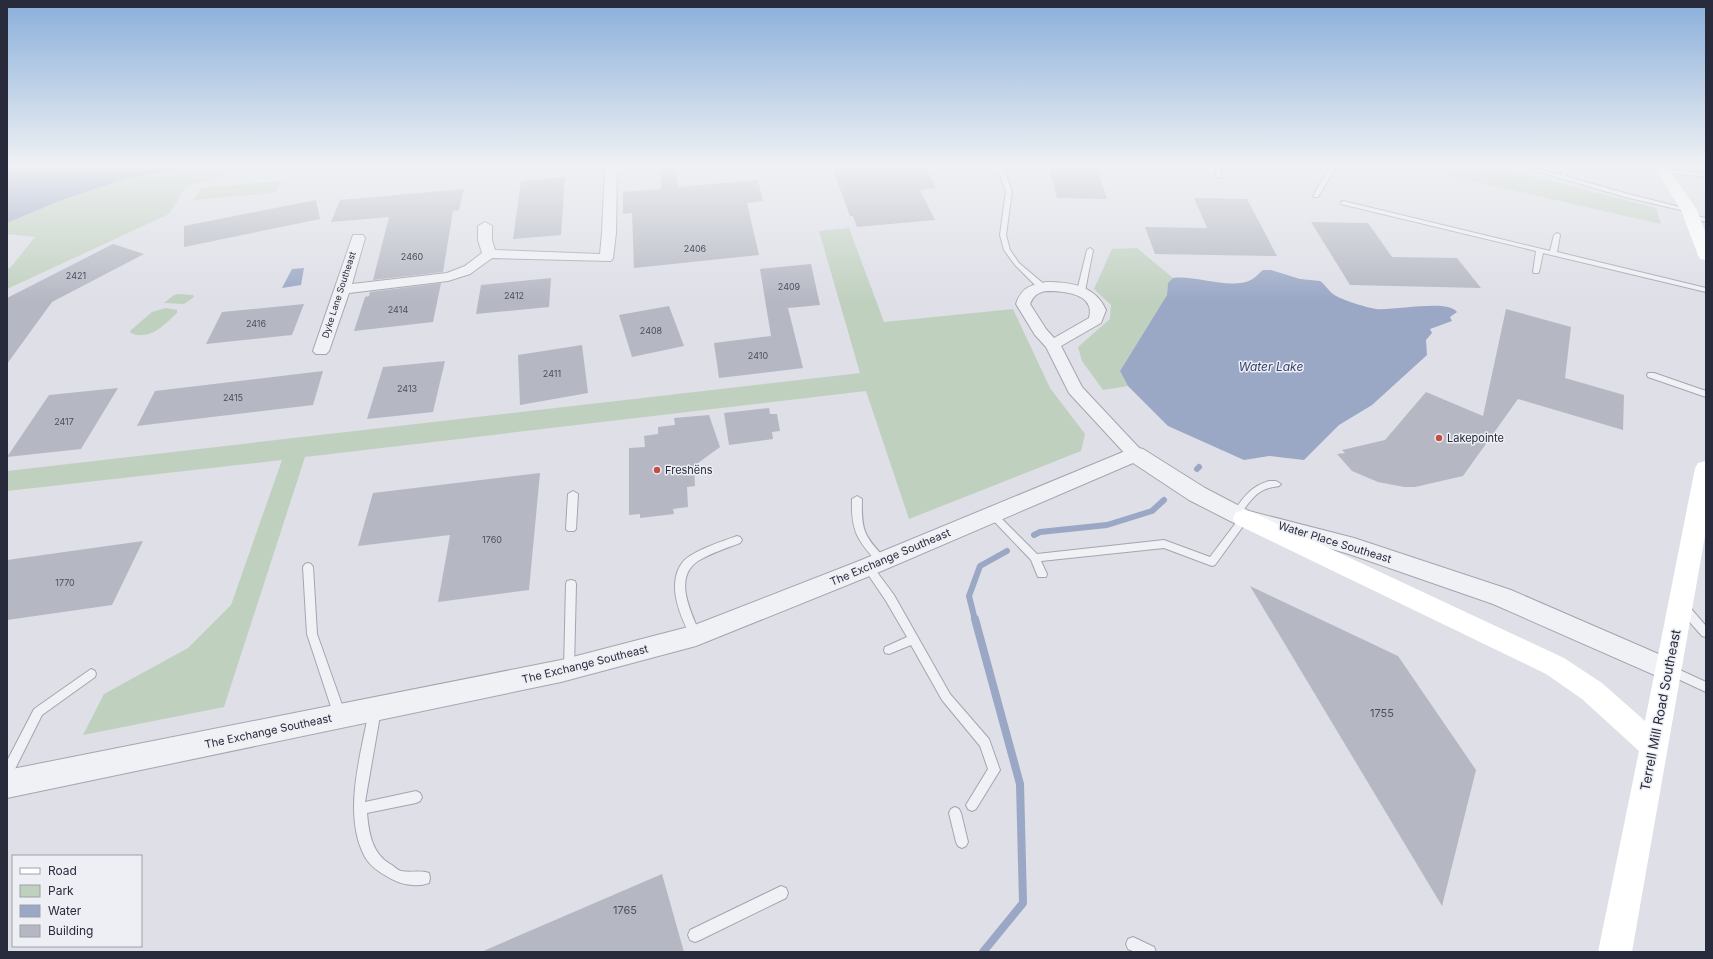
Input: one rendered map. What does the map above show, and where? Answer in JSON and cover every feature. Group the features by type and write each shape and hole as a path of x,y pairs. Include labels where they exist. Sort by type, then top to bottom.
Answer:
{"main road":[{"path":"1695,216 1706,255"},
{"name":"Terrell Mill Road Southeast","path":"1615,952 1706,468"},
{"path":"1240,516 1555,666 1592,691 1653,746"}],"street":[{"path":"343,289 448,278 461,274 477,265 489,254 606,258 610,212"},
{"path":"485,226 485,240 489,254"},
{"name":"Dyke Lane Southeast","path":"320,351 343,289 358,238"},
{"name":"Water Place Southeast","path":"1053,345 1096,320 1099,314 1099,307 1094,299 1081,291 1065,287 1042,288 1033,290 1026,296 1023,304 1040,332 1053,345 1075,389 1135,454 1198,494 1240,516 1354,547 1502,597 1668,670"},
{"name":"The Exchange Southeast","path":"7,784 569,669 696,636 876,564 1135,454"}],"lane":[{"path":"1006,212 1003,235 1007,250 1017,264 1042,288"},
{"path":"1383,212 1706,290"},
{"path":"1680,212 1695,216"},
{"path":"1553,253 1557,235"},
{"path":"1081,291 1090,250"},
{"path":"1536,272 1540,250"},
{"path":"1651,376 1706,394"},
{"path":"1035,558 1164,544 1212,562 1256,489 1269,484 1276,484"},
{"path":"572,529 573,494"},
{"path":"857,499 859,532 876,564 890,598 946,698 985,743 994,770 972,806"},
{"path":"992,514 1035,558 1042,574"},
{"path":"696,636 679,590 682,570 694,558 737,540"},
{"path":"308,567 312,634 340,716"},
{"path":"569,669 571,584"},
{"path":"1680,604 1706,633"},
{"path":"889,650 914,639"},
{"path":"1668,670 1706,687"},
{"path":"7,774 38,712 92,674"},
{"path":"375,709 359,799 363,834 370,854 381,866 399,877 424,878"},
{"path":"361,809 416,797"},
{"path":"955,813 962,842"},
{"path":"695,935 781,893"},
{"path":"1133,944 1149,952"}],"green space":[{"path":"34,212 170,212 169,214 7,289 7,269 11,267 35,237 7,234 7,223"},
{"path":"1607,212 1657,212 1661,224"},
{"path":"849,228 884,322 1013,309 1050,388 1085,434 1081,451 909,519 866,391 305,457 224,707 83,735 104,694 188,648 231,605 282,460 7,491 7,471 860,373 819,231"},
{"path":"1137,248 1173,278 1168,283 1167,295 1120,371 1128,386 1103,390 1082,361 1078,347 1110,319 1111,305 1094,289 1112,249"},
{"path":"174,295 193,295 194,297 184,304 164,303"},
{"path":"166,308 177,310 177,313 162,327 144,335 131,333 130,331 152,312"}],"water":[{"path":"7,212 34,212 7,223"},
{"path":"304,268 301,285 282,288 292,269"},
{"name":"Water Lake","path":"1263,270 1271,270 1300,279 1320,281 1331,292 1342,299 1371,308 1385,309 1443,306 1451,308 1457,312 1450,317 1452,321 1430,329 1432,333 1426,340 1427,355 1372,405 1339,425 1304,460 1269,456 1244,460 1168,426 1128,386 1120,371 1167,295 1168,283 1173,278 1192,278 1223,283 1243,283 1251,280"}],"building":[{"path":"256,212 318,212 320,219 184,247 184,226"},
{"path":"335,212 453,212 443,272 373,280 389,217 331,222"},
{"path":"517,212 563,212 561,235 513,239"},
{"path":"623,212 749,212 759,255 634,268 632,213 623,214"},
{"path":"848,212 931,212 935,220 857,227 853,216 850,216"},
{"path":"1200,212 1254,212 1277,256 1155,254 1145,227 1207,228"},
{"path":"1311,222 1368,223 1392,257 1457,258 1481,288 1350,285"},
{"path":"113,244 144,254 52,302 7,364 7,298"},
{"path":"811,264 820,305 788,308 803,368 719,378 714,343 771,336 760,269"},
{"path":"551,278 549,307 476,314 481,285"},
{"path":"441,283 433,322 354,331 365,297 369,296 370,292"},
{"path":"304,304 292,335 206,344 222,312"},
{"path":"669,306 684,346 632,357 619,315"},
{"path":"1506,309 1571,327 1565,378 1624,395 1623,430 1518,399 1463,476 1415,487 1404,487 1378,482 1352,471 1337,454 1345,453 1342,450 1385,440 1426,392 1483,416"},
{"path":"582,345 588,393 520,405 518,355"},
{"path":"445,361 433,412 367,419 383,367"},
{"path":"323,371 313,405 137,426 155,391"},
{"path":"118,388 81,449 7,457 49,395"},
{"path":"769,408 770,414 777,414 780,431 772,432 773,439 729,445 724,413"},
{"name":"Freshëns","path":"709,415 720,447 694,466 695,486 687,487 688,507 673,509 674,514 640,518 640,514 629,515 629,448 645,447 644,436 658,434 658,427 675,425 674,418"},
{"path":"540,473 529,590 438,602 450,535 358,546 373,493"},
{"path":"143,541 112,605 7,620 7,560"},
{"path":"1250,586 1398,656 1476,770 1442,906"},
{"path":"662,874 684,952 481,952"}],"waterway":[{"path":"1034,535 1040,532 1107,525 1152,511 1164,500"},
{"path":"975,620 969,596 980,566 1007,551"},
{"path":"975,619 1020,784 1023,903 983,952"}],"place":[{"name":"Lakepointe","path":"1439,438"},
{"name":"Freshëns","path":"657,470"}]}
